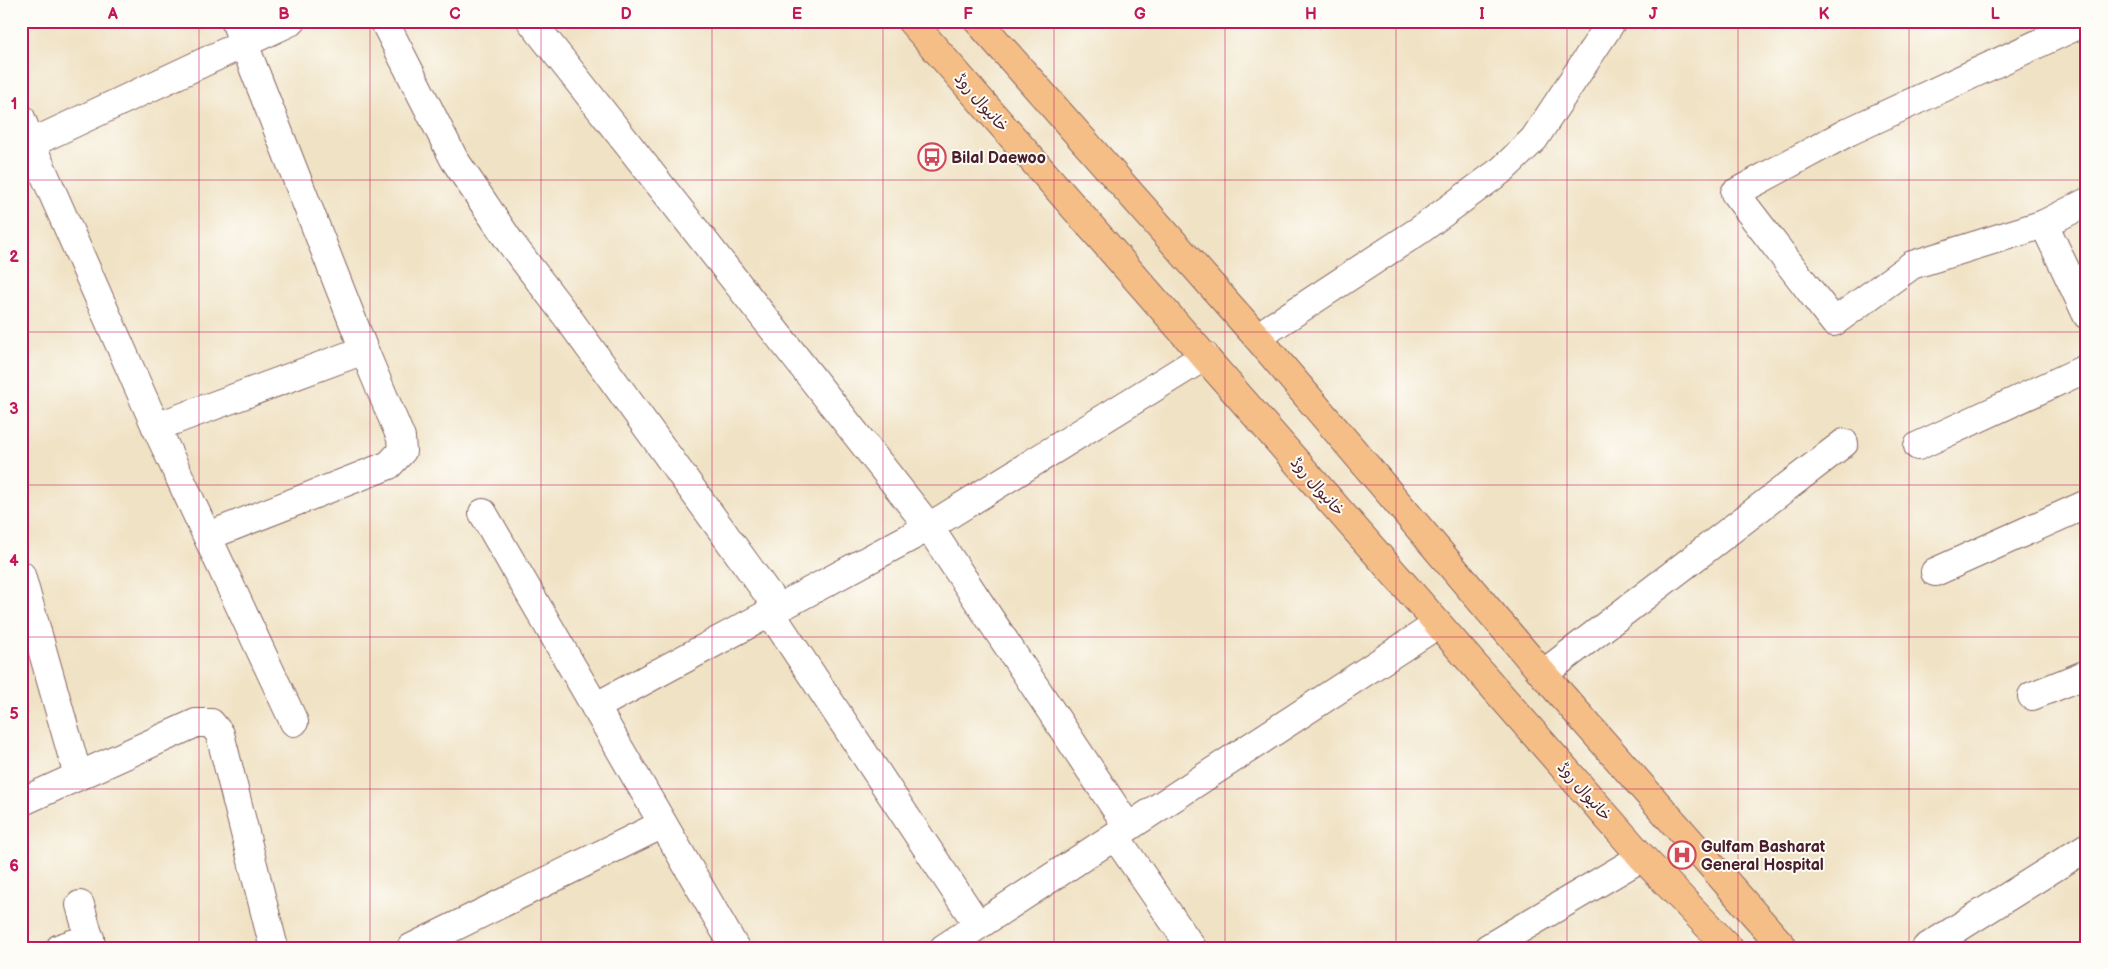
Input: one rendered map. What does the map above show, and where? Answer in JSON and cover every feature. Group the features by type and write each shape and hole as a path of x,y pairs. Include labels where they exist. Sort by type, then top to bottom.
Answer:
{"main road":[{"name":"خانیوال روڈ","path":"911,21 1642,857 1728,948"},
{"path":"978,21 1257,337 1543,674 1784,948"}],"street":[{"path":"26,146 239,33 292,21"},
{"path":"384,21 454,159 504,235 568,318 774,610 978,925"},
{"path":"531,21 929,527 1122,831 1192,948"},
{"path":"1257,337 1420,230 1503,169 1534,139 1612,21"},
{"path":"2087,21 1848,132 1735,194 1834,322 1912,265 2044,224 2087,202"},
{"path":"208,536 389,465 402,451 401,438 364,350 239,33"},
{"path":"21,118 26,146 294,722"},
{"path":"2044,224 2087,315"},
{"path":"156,427 364,350"},
{"path":"595,706 929,527 1204,356"},
{"path":"1918,446 2087,368"},
{"path":"1543,674 1844,443"},
{"path":"1935,572 2087,504"},
{"path":"483,513 735,948"},
{"path":"21,574 32,655 78,776"},
{"path":"944,948 1438,624"},
{"path":"2032,696 2087,674"},
{"path":"21,802 196,723 211,723 220,734 274,948"},
{"path":"411,948 663,824"},
{"path":"1926,948 2087,848"},
{"path":"1488,948 1642,857"},
{"path":"60,948 91,943 80,905"}],"place":[{"name":"Bilal Daewoo","path":"932,157"},
{"name":"Gulfam Basharat General Hospital","path":"1682,855"}]}
